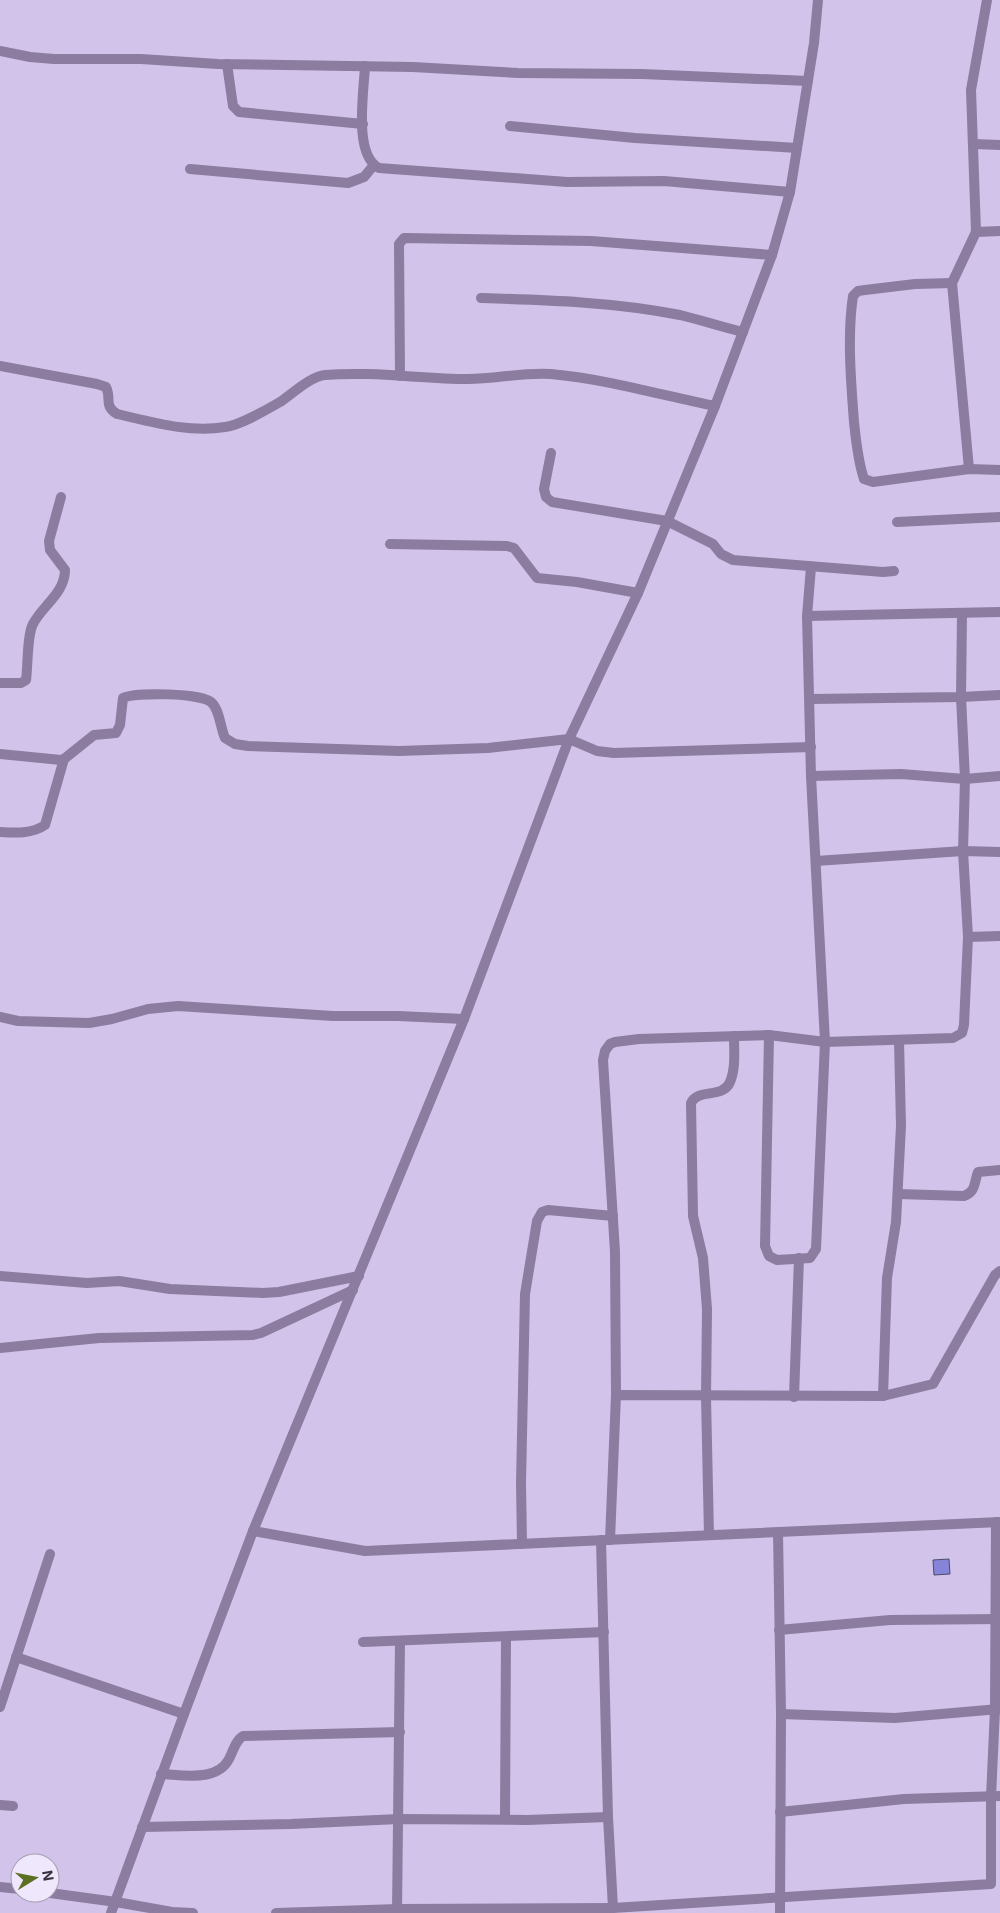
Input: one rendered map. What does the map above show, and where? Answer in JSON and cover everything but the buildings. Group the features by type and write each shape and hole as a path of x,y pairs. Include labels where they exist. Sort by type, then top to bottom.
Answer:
{"street":[{"path":"111,1913 161,1774 253,1531 464,1019 570,739 638,593 715,406 772,255 790,192 808,81 818,0"},
{"path":"968,469 952,283 976,232 971,90 987,0"},
{"path":"0,51 30,57 54,59 141,59 227,64 365,66 518,73 642,74 808,81"},
{"path":"227,64 233,106 239,112 363,124"},
{"path":"365,66 364,149 374,165 379,168 567,182 664,181 790,192"},
{"path":"510,126 635,138 797,148"},
{"path":"974,144 1000,145"},
{"path":"190,169 348,183 364,177 374,165"},
{"path":"976,232 1000,231"},
{"path":"400,376 399,244 404,238 591,241 772,255"},
{"path":"952,283 915,284 865,290 855,294 852,303 850,382 856,436 864,479 873,482 968,469 1000,470"},
{"path":"481,298 546,300 616,306 680,315 743,332"},
{"path":"0,366 106,387 108,405 117,414 175,427 212,428 226,427 238,423 278,403 303,387 313,378 322,375 470,379 525,374 552,374 594,380 715,406"},
{"path":"551,453 544,489 547,499 571,506 667,521 712,544 721,554 733,560 883,572 894,571"},
{"path":"0,683 21,683 26,680 32,625 64,580 64,570 50,550 49,541 62,497"},
{"path":"897,522 1000,517"},
{"path":"390,544 507,546 514,548 537,578 577,582 638,593"},
{"path":"770,1035 765,1246 769,1256 773,1258 810,1258 816,1249 825,1042 811,776 811,699 807,616 811,567"},
{"path":"807,616 1000,612"},
{"path":"613,1908 608,1817 604,1632 606,1540 616,1395 615,1252 603,1060 605,1051 610,1044 623,1041 770,1035 825,1042 952,1038 962,1033 968,937 963,851 965,779 961,697 962,614"},
{"path":"0,832 29,832 45,825 64,759 92,736 116,734 120,725 122,700 130,696 160,694 203,698 210,701 216,708 225,738 235,744 248,746 398,751 488,748 570,739 597,751 614,753 811,747"},
{"path":"811,699 1000,695"},
{"path":"0,754 64,759"},
{"path":"811,776 902,774 965,779 1000,776"},
{"path":"816,860 963,851 1000,852"},
{"path":"968,937 1000,936"},
{"path":"0,1017 18,1021 89,1023 148,1009 178,1006 333,1016 464,1019"},
{"path":"709,1535 706,1397 707,1309 703,1258 692,1216 691,1103 698,1096 719,1092 727,1088 731,1081 734,1066 734,1036"},
{"path":"883,1396 887,1278 896,1222 898,1194 901,1126 899,1040"},
{"path":"898,1194 964,1196 970,1194 974,1188 978,1172 1000,1170"},
{"path":"522,1544 521,1483 525,1294 537,1221 542,1212 548,1210 613,1216"},
{"path":"794,1397 799,1258"},
{"path":"0,1276 87,1283 119,1281 170,1289 263,1293 279,1292 359,1276"},
{"path":"616,1395 706,1397 883,1396 933,1384 998,1277"},
{"path":"0,1348 99,1338 253,1335 353,1290"},
{"path":"253,1531 365,1551 998,1522 996,1884 613,1908 276,1913"},
{"path":"778,1532 781,1714 780,1913"},
{"path":"0,1707 50,1554"},
{"path":"779,1630 890,1620 997,1619"},
{"path":"363,1642 400,1642 604,1632"},
{"path":"505,1819 506,1637"},
{"path":"398,1911 400,1642"},
{"path":"16,1657 184,1714"},
{"path":"781,1714 895,1718 997,1709"},
{"path":"161,1774 198,1776 220,1771 225,1766 239,1739 243,1736 400,1732"},
{"path":"780,1812 904,1798 995,1797"},
{"path":"0,1805 13,1806"},
{"path":"142,1827 291,1824 399,1819 608,1817"},
{"path":"60,1894 172,1912 192,1913"}]}
